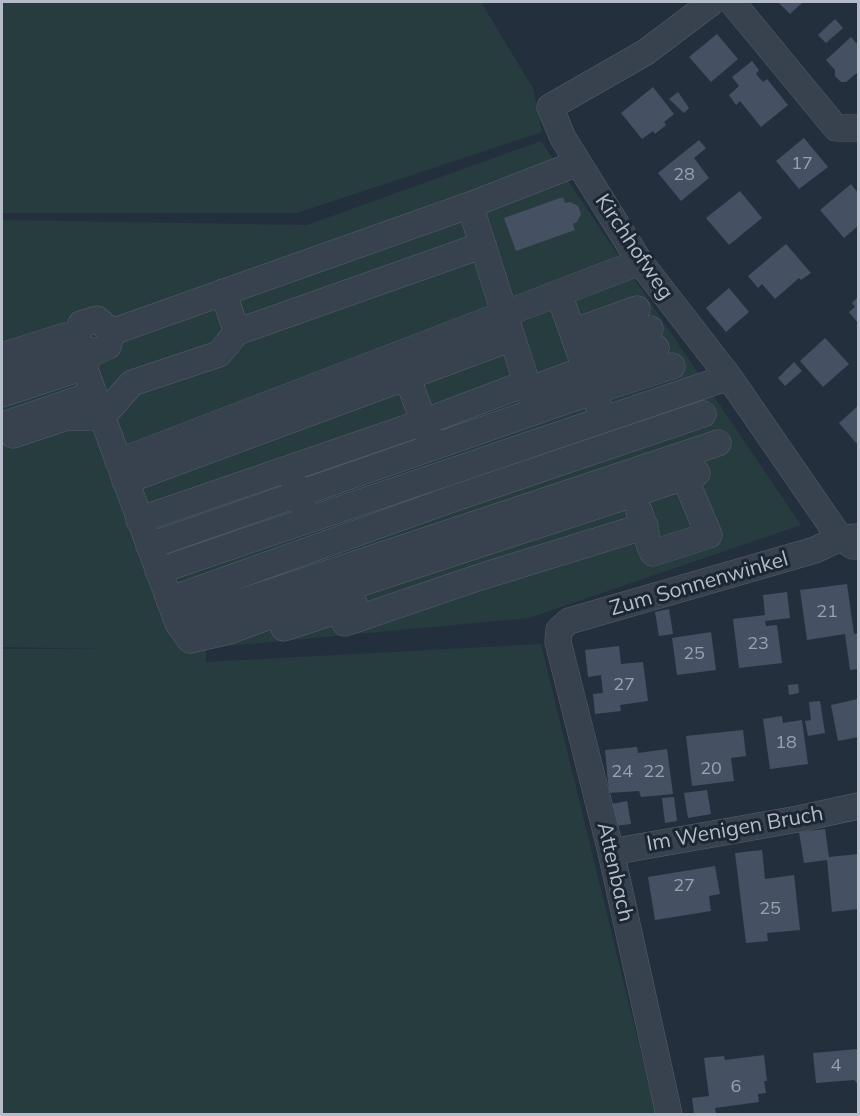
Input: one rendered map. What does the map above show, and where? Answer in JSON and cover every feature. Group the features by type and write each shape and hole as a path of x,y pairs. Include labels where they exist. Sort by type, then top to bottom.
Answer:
{"street":[{"name":"Kirchhofweg","path":"712,2 646,52 550,107 562,138 640,262 729,377 811,493 852,541"},
{"path":"732,2 836,128 858,128"},
{"path":"2,373 70,352 108,346 112,332 470,205 578,164"},
{"path":"470,205 545,440 628,484"},
{"path":"98,405 132,383 219,354 237,332 483,245"},
{"path":"149,546 298,494 417,405 523,371 559,294 640,262"},
{"path":"223,292 237,332"},
{"path":"412,615 469,546 628,484 711,429 692,472 709,535 653,553 628,484 583,361 559,294"},
{"path":"2,356 65,336 79,351 158,571 174,612 190,640 228,631 329,577 469,546 628,484 692,472"},
{"path":"122,471 417,405 523,371 583,361 653,338 583,361 523,371 417,405 289,469 139,520"},
{"path":"2,394 79,351"},
{"path":"628,484 729,377"},
{"path":"417,405 469,546"},
{"path":"158,571 545,440"},
{"path":"289,469 329,577"},
{"path":"174,612 469,546 628,484 692,472"},
{"name":"Zum Sonnenwinkel","path":"559,630 569,621 852,541"},
{"path":"284,628 329,577"},
{"name":"Attenbach","path":"559,630 558,642 611,852 669,1114"},
{"name":"Im Wenigen Bruch","path":"611,852 858,806"}],"green space":[{"path":"2,2 485,2 482,4 533,88 542,132 297,213 2,213"},
{"path":"541,141 801,525 529,618 186,650 206,650 206,662 541,644 656,1114 2,1114 2,649 106,649 2,647 2,220 307,225"}],"building":[{"path":"778,2 803,2 790,14"},
{"path":"835,19 843,28 826,43 818,35"},
{"path":"717,34 738,59 711,82 689,57"},
{"path":"851,37 858,45 858,72 846,82 841,82 835,76 835,70 826,60"},
{"path":"752,61 759,70 756,74 763,82 767,79 788,105 761,127 740,101 736,105 729,95 739,86 732,77"},
{"path":"653,87 674,114 655,134 653,131 642,139 621,113"},
{"path":"678,92 689,108 684,113 669,99"},
{"path":"804,138 828,167 799,189 776,161"},
{"path":"699,140 706,148 694,158 709,178 681,201 658,173"},
{"path":"851,184 858,193 858,226 844,238 820,210"},
{"path":"740,191 762,218 729,245 706,218"},
{"path":"563,197 565,203 570,202 578,206 581,214 577,222 573,224 575,230 516,251 504,218"},
{"path":"786,244 811,273 801,280 799,278 775,299 762,284 758,288 748,276"},
{"path":"729,288 749,312 726,332 706,308"},
{"path":"858,297 858,323 849,312 855,307 852,303"},
{"path":"825,338 849,364 823,387 800,361"},
{"path":"794,362 802,371 785,386 778,378"},
{"path":"858,406 858,445 839,423"},
{"path":"847,584 854,634 858,633 858,669 850,670 845,634 807,640 800,590"},
{"path":"787,592 790,618 765,621 766,626 777,625 782,663 739,668 733,619 765,615 763,595"},
{"path":"669,609 673,634 659,636 655,612"},
{"path":"711,632 716,670 677,675 672,638"},
{"path":"619,646 621,664 643,662 648,701 620,705 621,711 595,714 593,694 603,693 601,675 588,677 585,650"},
{"path":"798,684 799,693 789,695 788,685"},
{"path":"858,699 858,737 838,741 831,705"},
{"path":"820,701 825,733 808,736 805,721 811,720 809,702"},
{"path":"782,716 783,723 802,720 808,764 770,769 763,719"},
{"path":"743,730 746,756 731,758 734,781 692,786 686,736"},
{"path":"637,747 638,753 667,749 673,794 641,797 639,791 609,793 605,750"},
{"path":"707,790 711,814 688,818 684,793"},
{"path":"674,797 677,821 665,823 662,798"},
{"path":"627,801 631,824 615,826 612,804"},
{"path":"825,829 829,857 858,854 858,909 832,912 827,860 804,863 799,832"},
{"path":"762,850 765,879 794,875 800,930 767,933 768,941 746,943 735,853"},
{"path":"715,866 720,894 709,896 711,911 655,920 648,877"},
{"path":"858,1049 858,1084 854,1080 816,1083 813,1053"},
{"path":"764,1055 766,1093 758,1094 759,1102 715,1108 716,1114 694,1114 692,1098 709,1096 704,1058 724,1056 725,1060"}]}
